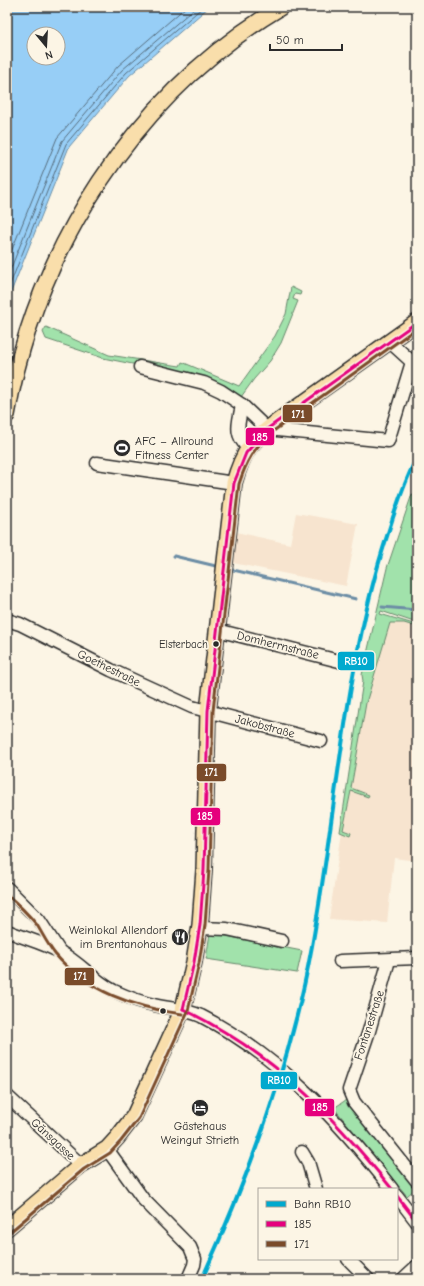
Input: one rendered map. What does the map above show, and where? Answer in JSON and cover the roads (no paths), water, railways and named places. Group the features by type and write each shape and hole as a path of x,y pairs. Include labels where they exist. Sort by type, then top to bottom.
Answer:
{"main road":[{"path":"7,415 21,349 33,312 65,240 91,194 112,163 141,127 172,93 205,62 229,43 281,7"},
{"path":"7,1228 81,1165 107,1149 134,1116 183,1009 200,928 204,870 208,710 234,483 242,457 248,448 267,429 417,322"}],"street":[{"path":"140,367 204,383 221,391 242,404 267,429 388,441 412,362 389,341"},
{"path":"242,404 238,435 240,440 248,448"},
{"path":"97,463 234,483"},
{"name":"Goethestraße","path":"11,622 192,707 208,710"},
{"name":"Domherrnstraße","path":"216,630 340,661"},
{"name":"Jakobstraße","path":"208,710 321,741"},
{"path":"7,888 39,920 60,952 88,975 115,991 155,1005 183,1009 201,1016 243,1042 290,1077 347,1134 391,1188"},
{"path":"200,928 227,929 282,941"},
{"path":"7,931 60,952"},
{"path":"340,961 417,958"},
{"name":"Fontanestraße","path":"389,960 369,1032 349,1090 354,1102 417,1181"},
{"name":"Gänsgasse","path":"7,1096 81,1165"},
{"path":"107,1149 143,1199 193,1253 194,1265 188,1279"},
{"path":"302,1152 308,1162 316,1188"},
{"path":"398,1197 417,1222"},
{"path":"349,1260 368,1279"},
{"path":"403,1279 417,1266"}],"water":[{"path":"7,7 209,7 129,76 69,147 7,302"}],"waterway":[{"name":"Elsterbach","path":"174,556 220,567"},
{"name":"Elsterbach","path":"229,569 356,599"},
{"name":"Elsterbach","path":"382,607 417,610"}],"rail line":[{"name":"RB10","path":"202,1279 253,1157 268,1116 293,1032 312,946 321,894 343,738 361,634 373,583 391,523 417,457"}],"place":[{"name":"AFC – Allround Fitness Center","path":"122,448"},
{"name":"Elsterbach","path":"216,644"},
{"name":"Weinlokal Allendorf im Brentanohaus","path":"180,937"},
{"name":"Gästehaus Weingut Strieth","path":"200,1108"}]}
